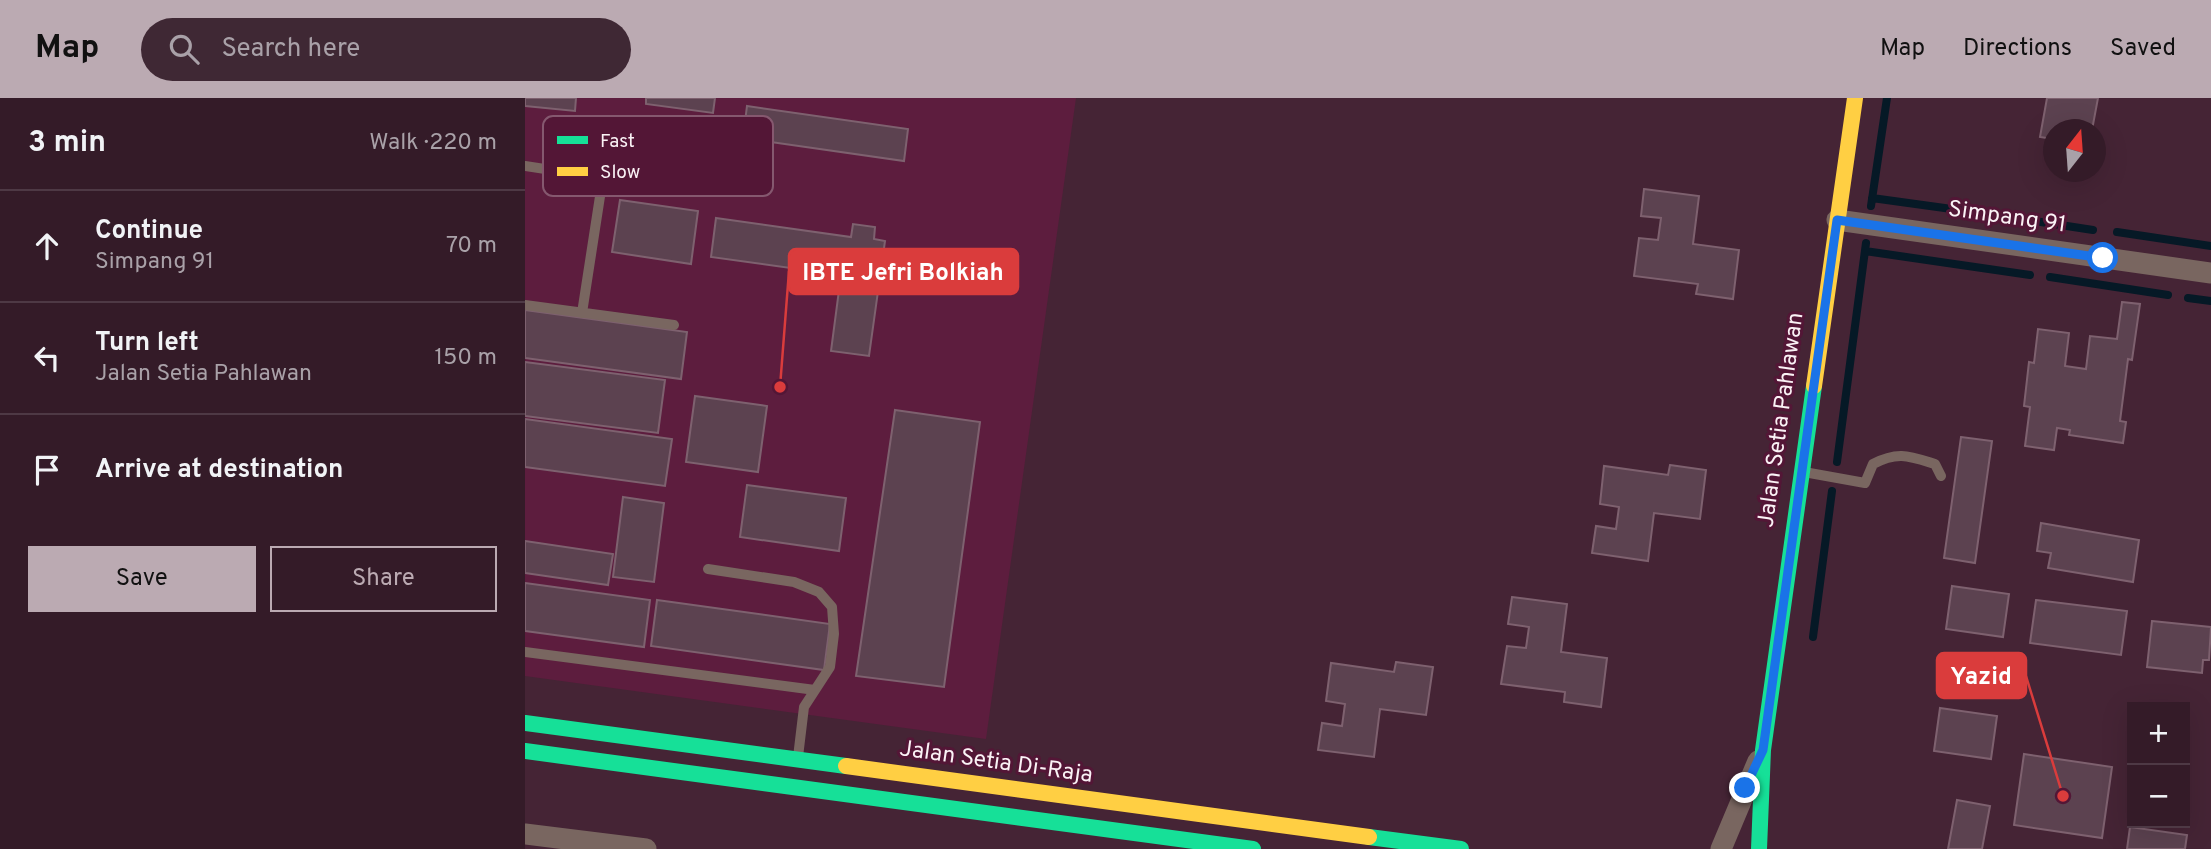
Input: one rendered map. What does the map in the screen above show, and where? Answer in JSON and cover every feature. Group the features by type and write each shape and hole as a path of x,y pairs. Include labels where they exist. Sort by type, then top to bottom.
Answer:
{"main road":[{"name":"Jalan Setia Pahlawan","path":"1759,849 1763,750 1855,98"},
{"name":"Jalan Setia Di-Raja","path":"525,723 1461,849"},
{"path":"525,751 1253,849"}],"street":[{"name":"Simpang 91","path":"1837,220 2211,274"},
{"name":"Jalan Setia Pahlawan","path":"1721,849 1763,750"},
{"path":"525,834 646,849"}],"lane":[{"path":"525,166 543,169"},
{"path":"582,313 600,196"},
{"path":"525,305 674,326"},
{"path":"1801,472 1865,482 1873,464 1890,455 1913,457 1935,464 1941,476"},
{"path":"708,569 794,582 819,592 832,607 834,634 830,667 804,707 798,759"},
{"path":"525,652 815,690"}],"shaded area":[{"path":"525,98 1076,98 986,739 525,676"}],"building":[{"path":"525,98 576,98 575,111 525,106"},
{"path":"646,98 715,98 713,113 646,104"},
{"path":"2047,98 2098,98 2094,119 2043,119"},
{"path":"747,106 908,129 904,161 773,142 773,116 746,116"},
{"path":"1644,189 1699,196 1693,244 1739,250 1733,299 1696,294 1698,284 1634,276 1639,238 1658,240 1661,218 1641,216"},
{"path":"620,200 698,211 691,264 612,252"},
{"path":"716,218 851,237 853,224 875,227 874,239 885,241 869,356 831,351 841,275 711,257"},
{"path":"2122,302 2140,304 2132,360 2128,359 2120,421 2126,422 2123,443 2069,435 2070,430 2057,428 2054,450 2025,446 2030,407 2024,406 2029,362 2034,363 2038,329 2069,333 2065,366 2086,369 2090,336 2117,339"},
{"path":"525,310 687,332 681,379 525,358"},
{"path":"525,362 665,380 658,433 525,416"},
{"path":"695,396 767,406 758,472 686,462"},
{"path":"895,410 980,422 944,687 856,676"},
{"path":"525,419 672,439 665,486 525,467"},
{"path":"1961,437 1992,441 1975,563 1944,558"},
{"path":"1670,465 1706,470 1700,519 1654,513 1648,561 1592,553 1596,526 1616,529 1619,507 1600,504 1604,466 1668,475"},
{"path":"747,485 846,498 839,551 740,537"},
{"path":"623,497 664,503 654,582 613,577"},
{"path":"2041,523 2139,540 2133,582 2048,568 2051,553 2037,551"},
{"path":"525,541 613,554 608,585 525,573"},
{"path":"525,583 650,600 644,647 525,631"},
{"path":"1952,586 2009,594 2003,637 1946,629"},
{"path":"1512,597 1567,604 1561,652 1607,658 1601,707 1564,702 1565,692 1501,684 1507,646 1526,648 1529,627 1508,624"},
{"path":"657,600 830,624 824,670 651,646"},
{"path":"2036,600 2127,611 2121,655 2030,643"},
{"path":"2152,621 2211,627 2209,660 2203,660 2202,673 2147,667"},
{"path":"1396,662 1433,667 1426,715 1380,709 1374,757 1318,750 1322,723 1342,726 1345,704 1326,701 1331,663 1394,672"},
{"path":"1940,708 1997,716 1991,759 1934,751"},
{"path":"2024,754 2112,767 2102,838 2014,825"},
{"path":"1957,800 1990,806 1982,849 1948,849"},
{"path":"2130,828 2187,835 2185,849 2127,849"}],"waterway":[{"path":"1871,206 1887,98"},
{"path":"1872,198 1988,214"},
{"path":"2008,217 2093,230"},
{"path":"2117,232 2211,246"},
{"path":"1837,462 1866,243"},
{"path":"1865,251 2030,275"},
{"path":"2050,277 2168,295"},
{"path":"2188,298 2211,301"},
{"path":"1813,637 1832,491"}],"traffic: fast":[{"path":"1759,849 1763,750 1814,386"},
{"path":"525,723 846,766"},
{"path":"525,751 1253,849"},
{"path":"1369,837 1461,849"}],"traffic: slow":[{"path":"1814,386 1855,98"},
{"path":"846,766 1369,837"}],"place":[{"name":"IBTE Jefri Bolkiah","path":"780,387"},
{"name":"Yazid","path":"2063,796"}],"route":[{"path":"1745,788 1763,750 1837,220 2103,258"}]}
